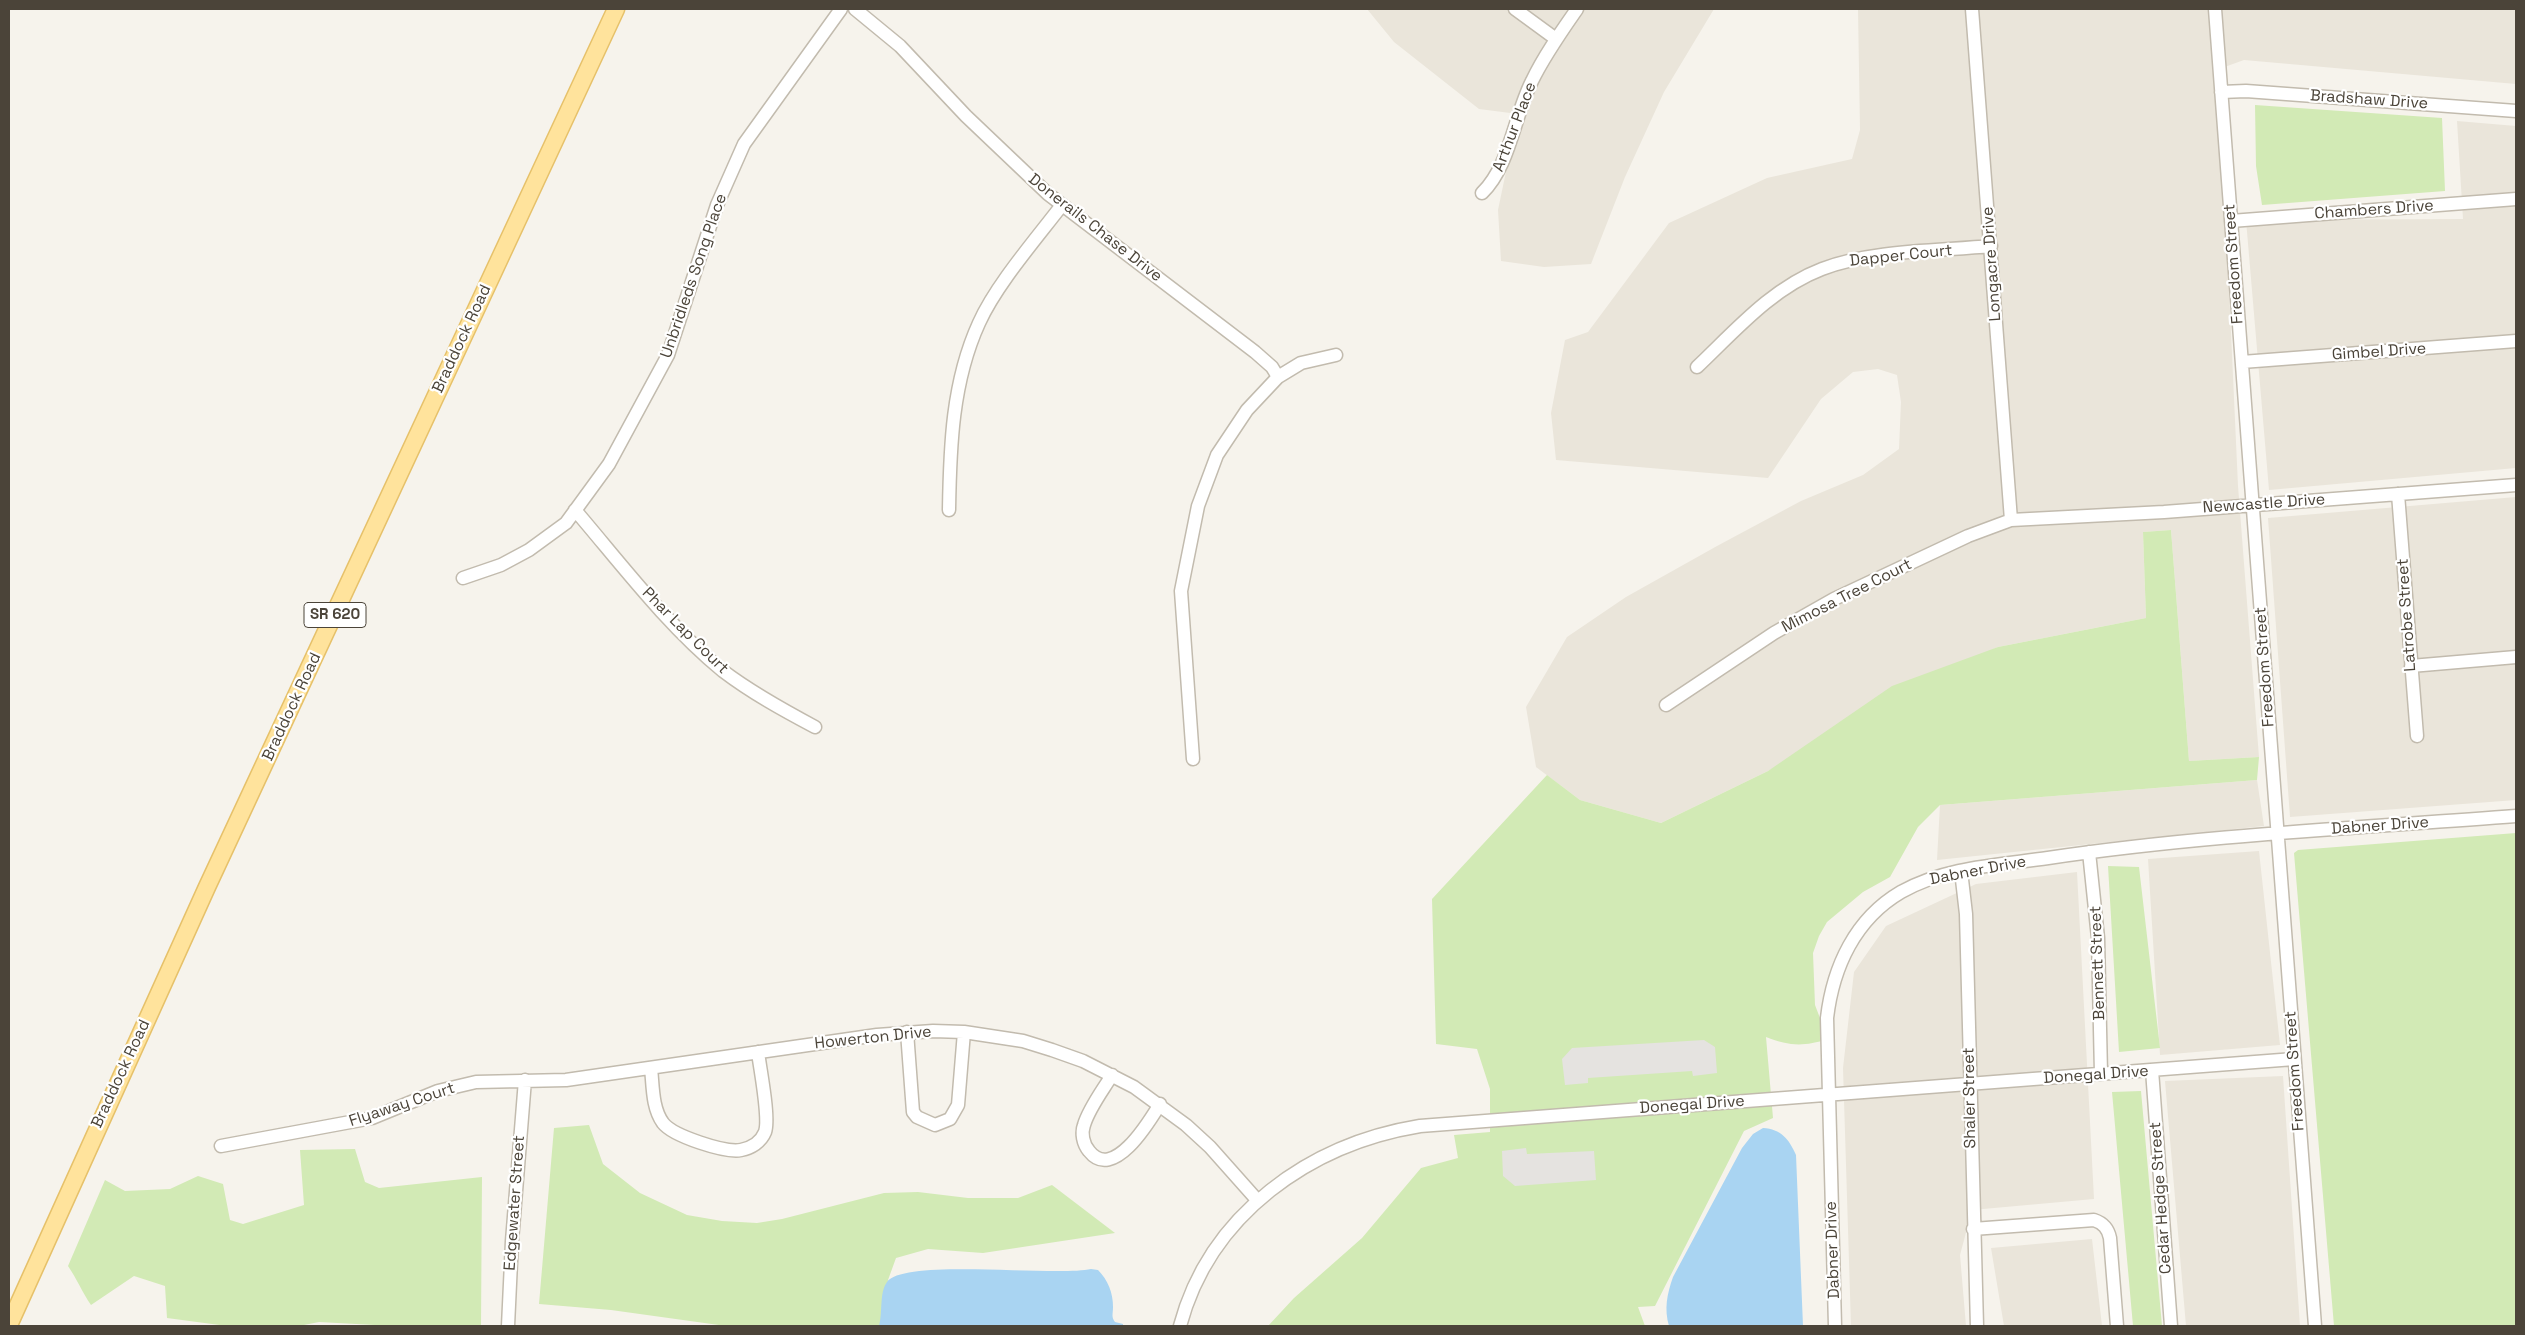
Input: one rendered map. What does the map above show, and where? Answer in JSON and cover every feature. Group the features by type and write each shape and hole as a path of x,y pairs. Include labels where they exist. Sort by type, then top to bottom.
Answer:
{"main road":[{"name":"Braddock Road","path":"9,1325 203,896 616,9"}],"street":[{"name":"Unbridleds Song Place","path":"463,578 501,565 529,550 566,523 609,464 668,354 716,205 744,144 841,9"},
{"name":"Donerails Chase Drive","path":"855,9 900,46 966,116 1062,205 1260,356 1278,377"},
{"path":"1515,9 1556,39"},
{"name":"Arthur Place","path":"1482,193 1493,182 1500,170 1518,114 1532,81 1556,39 1577,9"},
{"name":"Longacre Drive","path":"1972,9 2012,520"},
{"name":"Freedom Street","path":"2215,9 2314,1326"},
{"name":"Bradshaw Drive","path":"2221,92 2246,90 2516,111"},
{"name":"Chambers Drive","path":"2231,221 2516,199"},
{"path":"949,510 951,426 963,368 979,323 1005,282 1062,205"},
{"name":"Dapper Court","path":"1698,367 1757,310 1790,286 1820,269 1868,257 1991,246"},
{"name":"Gimbel Drive","path":"2242,362 2516,341"},
{"path":"1193,759 1181,591 1198,506 1217,454 1247,410 1278,377 1301,363 1336,355"},
{"name":"Newcastle Drive","path":"2012,520 2252,505 2516,485"},
{"name":"Latrobe Street","path":"2398,494 2416,736"},
{"name":"Phar Lap Court","path":"575,510 636,583 722,670 753,693 814,727"},
{"name":"Mimosa Tree Court","path":"1666,705 1774,633 1834,599 1968,536 2012,520"},
{"path":"2411,666 2516,658"},
{"name":"Dabner Drive","path":"1835,1326 1827,1018 1830,996 1841,962 1855,936 1867,920 1899,893 1938,876 1961,871 2089,852 2277,834 2516,816"},
{"name":"Bennett Street","path":"2089,852 2098,938 2101,1074"},
{"name":"Shaler Street","path":"1961,871 1966,914 1977,1326"},
{"path":"907,1032 913,1112 922,1120 936,1125 950,1119 958,1105 964,1032"},
{"name":"Howerton Drive","path":"525,1080 566,1080 907,1032 964,1032 1023,1041 1112,1075 1160,1104 1210,1147 1258,1201"},
{"path":"651,1068 656,1108 665,1125 673,1132 690,1139 732,1151 742,1150 760,1140 766,1124 758,1052"},
{"name":"Donegal Drive","path":"1180,1326 1204,1269 1221,1243 1258,1201 1294,1173 1328,1153 1388,1131 1420,1126 2294,1059"},
{"name":"Cedar Hedge Street","path":"2152,1070 2171,1326"},
{"path":"1112,1075 1084,1127 1084,1143 1091,1154 1106,1159 1114,1158 1126,1152 1160,1104"},
{"name":"Flyaway Court","path":"220,1146 372,1118 438,1091 476,1082 525,1080"},
{"name":"Edgewater Street","path":"508,1326 509,1287 525,1080"},
{"path":"1973,1229 2094,1220 2101,1223 2106,1227 2110,1238 2117,1326"}],"shaded area":[{"path":"1367,9 1714,9 1664,92 1625,177 1591,264 1544,267 1501,261 1498,210 1518,114 1479,109 1394,42"},
{"path":"1858,9 2516,9 2516,84 2244,60 2219,69 2238,486 2259,757 2189,761 2171,530 2143,532 2146,618 1998,647 1768,771 1661,823 1580,800 1536,767 1526,707 1567,637 1626,597 1801,501 1863,475 1899,449 1901,402 1897,375 1878,369 1853,372 1821,399 1768,478 1556,460 1551,413 1565,340 1588,332 1669,223 1767,178 1852,159 1860,130"},
{"path":"2457,121 2516,126 2516,468 2269,490 2246,220 2463,219"},
{"path":"2516,497 2516,800 2290,817 2268,518"},
{"path":"2257,780 2264,826 1937,860 1940,805"},
{"path":"2259,851 2280,1045 2160,1055 2148,859"},
{"path":"2077,872 2094,1199 1972,1210 1960,1255 1966,1326 1851,1326 1843,1068 1854,972 1886,926 1976,884"},
{"path":"1704,1040 1715,1047 1717,1073 1693,1076 1692,1071 1588,1078 1588,1083 1565,1085 1562,1059 1572,1048"},
{"path":"2283,1076 2300,1326 2186,1326 2165,1081"},
{"path":"1526,1148 1527,1154 1594,1151 1596,1180 1515,1186 1503,1176 1502,1151"},
{"path":"2092,1239 2102,1326 2004,1326 1991,1248"}],"green space":[{"path":"2255,105 2442,118 2445,191 2262,205 2256,166"},
{"path":"2171,530 2189,761 2259,757 2257,780 1940,805 1918,827 1890,877 1863,892 1827,922 1819,936 1813,953 1815,1005 1828,1039 1811,1043 1789,1044 1766,1037 1773,1118 1744,1131 1655,1306 1638,1307 1645,1326 1268,1326 1294,1298 1362,1238 1421,1168 1458,1158 1454,1135 1490,1132 1490,1089 1477,1049 1436,1044 1432,899 1547,775 1580,800 1661,823 1768,771 1892,686 1998,647 2146,618 2143,532"},
{"path":"2516,833 2516,1326 2334,1326 2294,853 2298,850"},
{"path":"2108,866 2139,867 2160,1048 2119,1052"},
{"path":"2141,1091 2162,1326 2133,1326 2112,1092"},
{"path":"589,1125 603,1164 640,1193 687,1215 722,1221 757,1223 782,1219 884,1193 918,1192 968,1198 1018,1198 1052,1185 1115,1233 983,1253 928,1249 896,1258 888,1280 884,1326 726,1326 611,1310 539,1304 554,1128"},
{"path":"355,1149 365,1182 379,1188 482,1177 481,1326 393,1326 319,1322 299,1326 227,1326 167,1318 165,1286 134,1276 91,1305 68,1266 105,1180 125,1191 170,1189 198,1176 223,1184 230,1220 243,1224 304,1205 300,1150"}],"water":[{"path":"1763,1128 1775,1130 1784,1136 1796,1155 1803,1326 1669,1326 1667,1302 1673,1277 1742,1148 1753,1134"},
{"path":"950,1269 1073,1271 1098,1270 1107,1282 1112,1297 1113,1319 1115,1322 1123,1324 1123,1326 879,1326 885,1286 887,1282 899,1275"}]}
